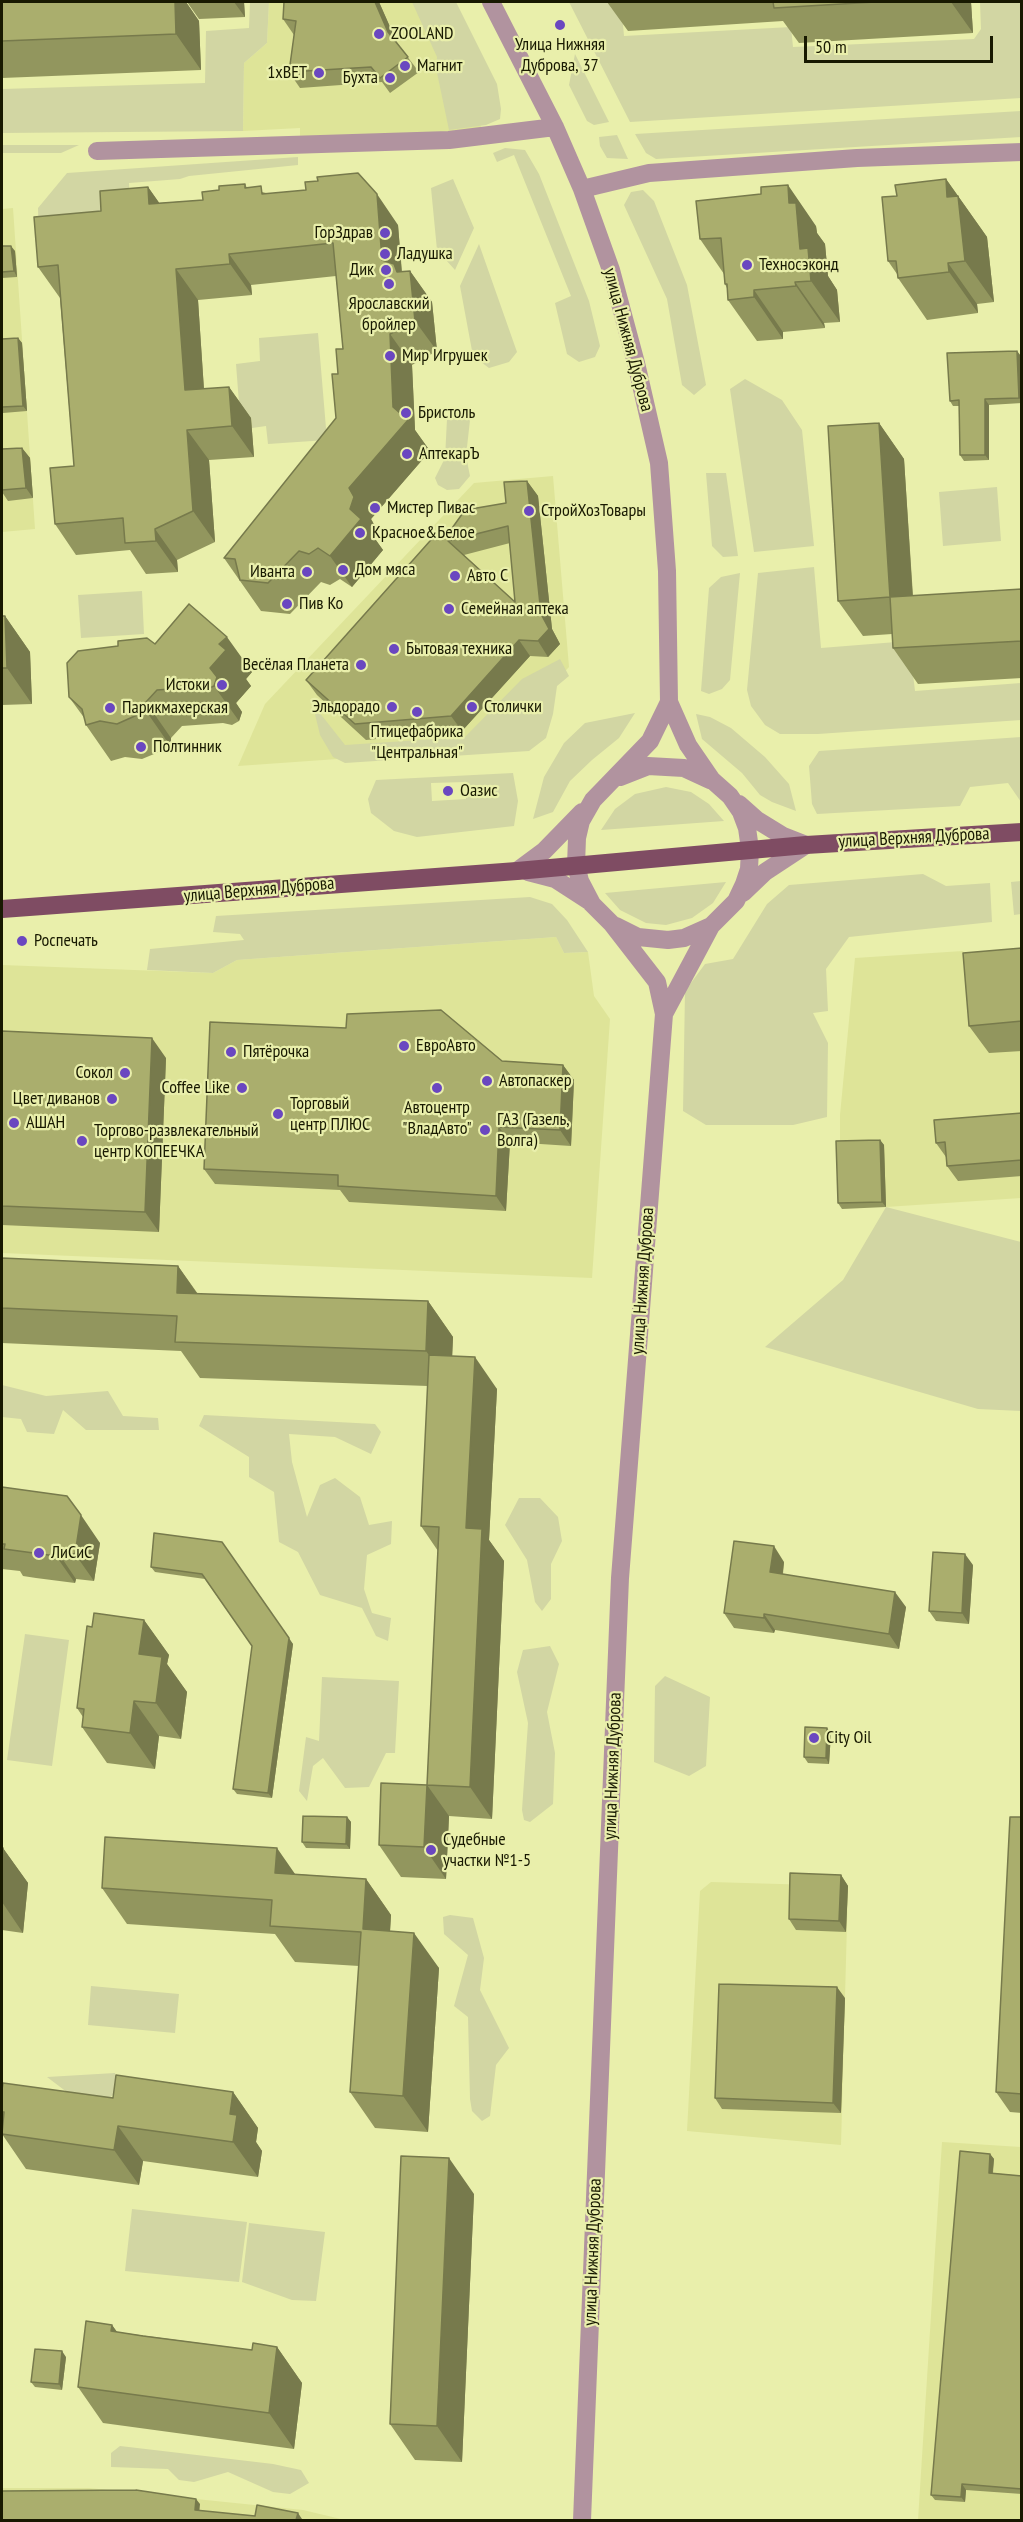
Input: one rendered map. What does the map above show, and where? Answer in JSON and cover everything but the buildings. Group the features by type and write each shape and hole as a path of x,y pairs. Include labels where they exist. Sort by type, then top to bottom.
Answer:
{"main road":[{"name":"улица Верхняя Дуброва","path":"2,909 517,871 806,844 1022,832"}],"street":[{"name":"улица Нижняя Дуброва","path":"491,2 555,127 582,189 611,270 636,363 659,463 667,571 669,702 688,746 712,780 730,796 741,812 747,828 750,849 749,868 736,901 711,926 664,1014"},
{"path":"96,151 449,140 555,127"},
{"path":"582,189 649,173 857,158 1022,152"},
{"name":"улица Нижняя Дуброва","path":"582,2520 620,1578 664,1014 657,982 612,924 592,904 580,881 576,865 577,838 581,821 593,800 650,741 669,702"},
{"path":"611,783 630,772 648,766 684,768 712,780"},
{"name":"улица Верхняя Дуброва","path":"730,796 758,820 783,836 806,844"},
{"path":"517,871 544,851 593,800"},
{"path":"736,901 765,872 806,844"},
{"name":"улица Верхняя Дуброва","path":"517,871 537,872 555,879 592,904"},
{"path":"612,924 638,937 668,940 684,938 711,926"}],"shaded area":[{"path":"250,2 269,2 267,43 244,63 243,131 2,133 2,89 205,83 206,31 249,28"},
{"path":"269,2 422,2 488,141 300,152 300,128 243,131 244,63 267,43"},
{"path":"412,2 456,2 497,84 501,109 500,119 486,125 449,130 436,68 437,57"},
{"path":"569,2 621,2 624,36 791,27 793,47 974,39 981,29 980,2 1021,2 1021,98 630,122"},
{"path":"575,54 609,122 594,125 587,121 569,85"},
{"path":"1021,111 1021,137 656,159 646,153 635,134"},
{"path":"617,135 628,159 607,158 600,146 599,137"},
{"path":"2,145 79,145 61,153 2,153"},
{"path":"505,148 525,150 539,174 589,301 600,346 595,357 579,362 567,354 555,303 571,296 514,155 497,162 493,153"},
{"path":"298,157 298,165 129,183 130,212 39,244 38,208 67,173"},
{"path":"453,179 474,228 455,270 437,250 431,188"},
{"path":"643,190 654,201 687,285 706,385 694,395 682,385 667,299 624,205 631,192"},
{"path":"13,208 35,529 2,532 2,209"},
{"path":"479,244 517,352 509,362 489,368 473,356 460,286"},
{"path":"318,333 327,440 268,444 266,426 252,428 251,418 239,403 236,364 260,361 259,338"},
{"path":"745,379 782,400 802,430 814,546 754,552 730,389"},
{"path":"454,412 463,412 470,420 466,456 470,476 459,489 447,490 438,485 435,478 445,458 447,419"},
{"path":"706,473 726,473 738,556 723,557 712,546"},
{"path":"553,476 569,667 493,748 238,766 265,704 474,483"},
{"path":"997,487 1001,541 943,546 939,492"},
{"path":"814,567 821,648 909,641 915,691 1021,683 1021,720 818,734 780,734 765,725 751,706 747,690 758,573"},
{"path":"740,573 730,680 722,689 709,694 701,691 709,588 721,577"},
{"path":"142,591 144,634 81,638 78,595"},
{"path":"560,659 569,676 557,686 553,714 546,738 529,751 345,763 333,757 320,735 314,710 319,712 345,745 465,737 522,679"},
{"path":"635,713 619,738 570,781 553,812 533,819 544,777 564,743 585,723"},
{"path":"696,714 710,717 731,728 765,757 789,784 796,811 760,795 742,773 702,739"},
{"path":"1021,737 1021,802 1008,783 970,787 960,806 817,814 812,804 809,766 819,751"},
{"path":"513,773 518,801 514,826 417,837 394,831 371,813 368,799 376,780","holes":["465,782 466,799 432,801 431,783"]},
{"path":"666,787 691,792 709,804 724,821 601,830 615,809 635,794"},
{"path":"923,874 946,886 990,883 992,922 849,937 826,969 828,1011 813,1013 828,1043 827,1117 793,1125 706,1125 683,1111 685,991 705,964 733,959 767,904 789,885"},
{"path":"1021,881 1021,914 1014,915 1011,882"},
{"path":"726,882 713,903 692,918 666,925 646,923 620,910 605,893"},
{"path":"530,897 552,904 567,920 588,952 564,953 556,937 237,960 213,973 147,970 150,949 244,940 240,934 213,932 216,916"},
{"path":"556,937 564,953 588,952 594,996 610,1019 592,1278 2,1253 2,965 213,973 237,960"},
{"path":"963,951 982,980 1021,977 1021,1198 886,1207 840,1146 840,1115 855,958"},
{"path":"886,1207 1021,1242 1021,1411 978,1409 765,1347 843,1280"},
{"path":"2,1385 46,1396 108,1391 123,1416 158,1418 159,1430 86,1430 63,1410 54,1434 27,1432 21,1419 2,1417"},
{"path":"204,1415 375,1424 381,1432 371,1454 335,1437 289,1434 292,1462 307,1517 320,1485 335,1478 360,1497 369,1525 392,1521 391,1544 367,1555 364,1589 372,1613 391,1618 388,1641 376,1636 362,1608 320,1595 298,1552 279,1542 274,1492 249,1477 249,1457 199,1426"},
{"path":"519,1498 540,1498 558,1517 562,1541 551,1564 551,1599 542,1611 535,1602 527,1560 505,1525"},
{"path":"25,1634 69,1640 52,1766 7,1760"},
{"path":"550,1646 559,1664 547,1712 555,1753 553,1804 530,1822 524,1820 522,1810 528,1723 517,1672 523,1650"},
{"path":"665,1676 710,1697 706,1766 689,1776 654,1762 655,1686"},
{"path":"322,1677 399,1681 395,1753 386,1753 369,1787 345,1788 323,1758 313,1766 307,1801 299,1791 306,1737 319,1741"},
{"path":"711,1882 848,1886 841,2145 687,2131 700,1891"},
{"path":"450,1915 473,1918 484,1958 480,1990 509,2048 496,2065 490,2116 482,2121 472,2111 470,2099 468,2017 454,2006 468,1955 444,1934 443,1917"},
{"path":"91,1986 179,1994 175,2033 88,2025"},
{"path":"115,2073 119,2091 100,2104 80,2102 47,2077"},
{"path":"942,2142 1021,2147 1021,2520 918,2520"},
{"path":"132,2209 247,2222 239,2282 125,2271"},
{"path":"249,2223 325,2232 316,2301 292,2300 242,2282"},
{"path":"120,2446 273,2464 301,2470 309,2483 290,2494 273,2492 228,2472 194,2482 179,2480 168,2469 111,2467 111,2453"},
{"path":"2,2488 89,2488 303,2510 345,2520 2,2520"}],"place":[{"name":"Улица Нижняя Дуброва, 37","path":"560,25"},
{"name":"ZOOLAND","path":"379,34"},
{"name":"Магнит","path":"405,66"},
{"name":"1xBET","path":"319,73"},
{"name":"Бухта","path":"390,78"},
{"name":"ГорЗдрав","path":"385,233"},
{"name":"Ладушка","path":"385,254"},
{"name":"Техносэконд","path":"747,265"},
{"name":"Дик","path":"386,270"},
{"name":"Ярославский бройлер","path":"389,284"},
{"name":"Мир Игрушек","path":"390,356"},
{"name":"Бристоль","path":"406,413"},
{"name":"АптекарЪ","path":"407,454"},
{"name":"Мистер Пивас","path":"375,508"},
{"name":"СтройХозТовары","path":"529,511"},
{"name":"Красное&Белое","path":"360,533"},
{"name":"Дом мяса","path":"343,570"},
{"name":"Иванта","path":"307,572"},
{"name":"Авто С","path":"455,576"},
{"name":"Пив Ко","path":"287,604"},
{"name":"Семейная аптека","path":"449,609"},
{"name":"Бытовая техника","path":"394,649"},
{"name":"Весёлая Планета","path":"361,665"},
{"name":"Истоки","path":"222,685"},
{"name":"Эльдорадо","path":"392,707"},
{"name":"Столички","path":"472,707"},
{"name":"Парикмахерская","path":"110,708"},
{"name":"Птицефабрика \"Центральная\"","path":"417,712"},
{"name":"Полтинник","path":"141,747"},
{"name":"Оазис","path":"448,791"},
{"name":"Роспечать","path":"22,941"},
{"name":"ЕвроАвто","path":"404,1046"},
{"name":"Пятёрочка","path":"231,1052"},
{"name":"Сокол","path":"125,1073"},
{"name":"Автопаскер","path":"487,1081"},
{"name":"Coffee Like","path":"242,1088"},
{"name":"Автоцентр \"ВладАвто\"","path":"437,1088"},
{"name":"Цвет диванов","path":"112,1099"},
{"name":"Торговый центр ПЛЮС","path":"278,1114"},
{"name":"АШАН","path":"14,1123"},
{"name":"ГАЗ (Газель, Волга)","path":"485,1130"},
{"name":"Торгово-развлекательный центр КОПЕЕЧКА","path":"82,1141"},
{"name":"ЛиСиС","path":"39,1553"},
{"name":"City Oil","path":"814,1738"},
{"name":"Судебные участки №1-5","path":"431,1850"}]}
